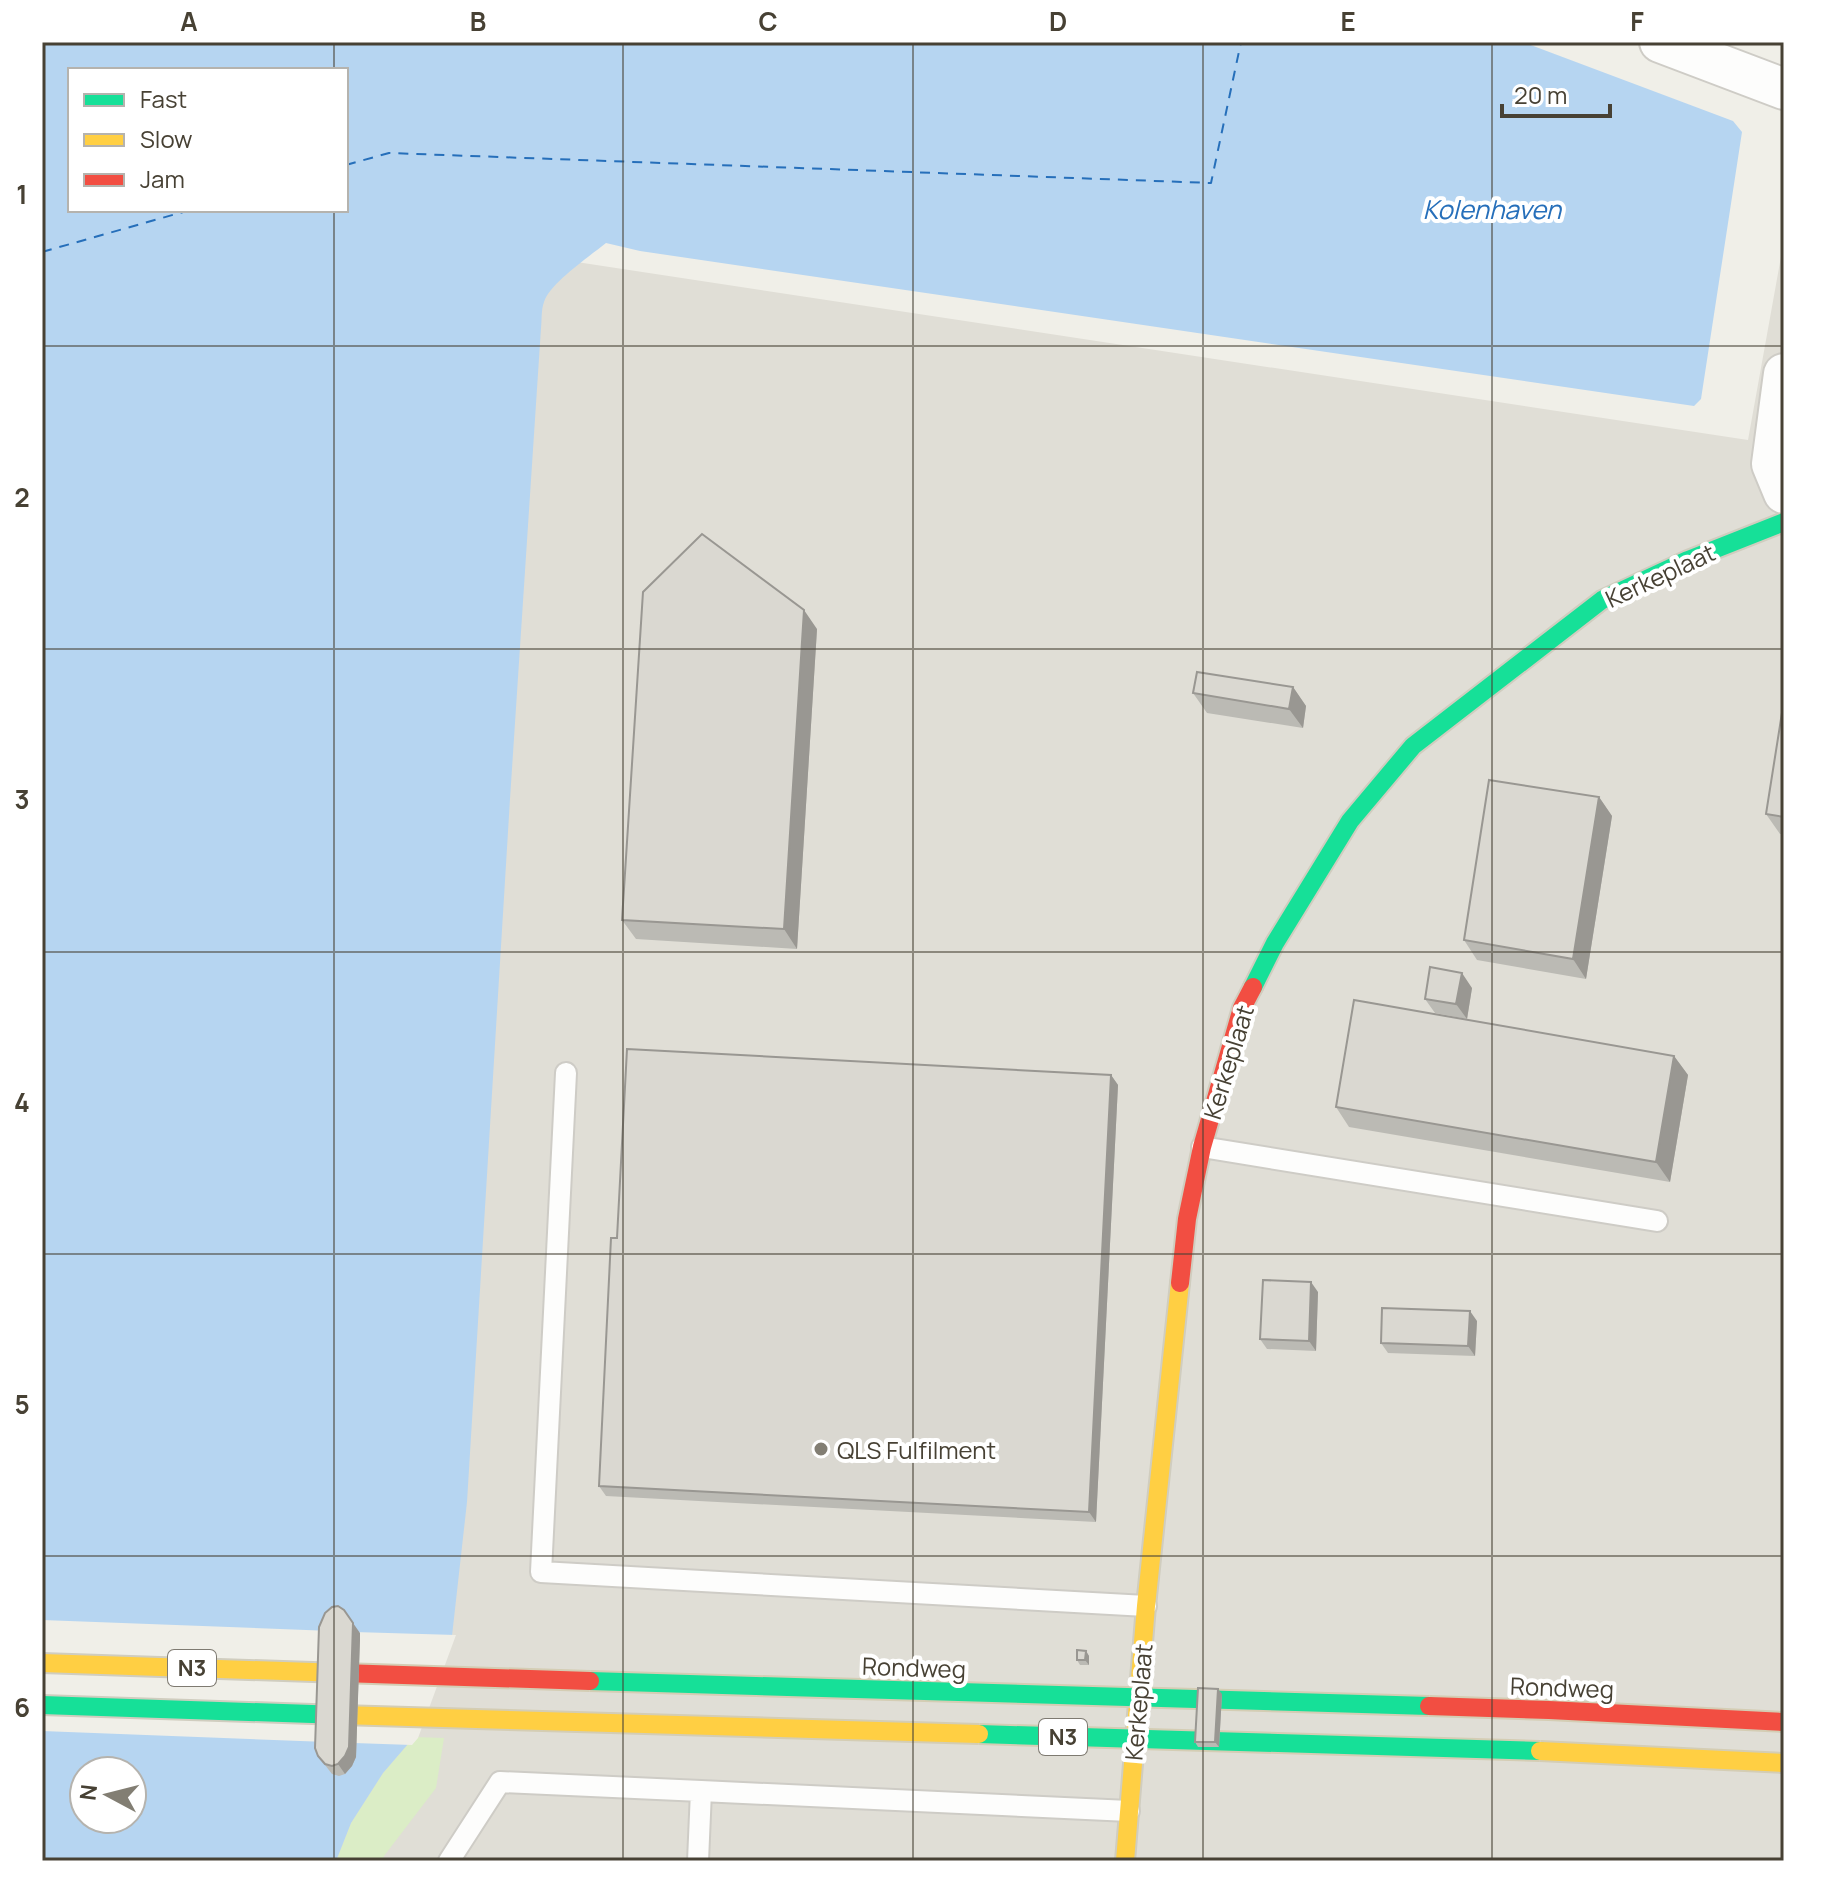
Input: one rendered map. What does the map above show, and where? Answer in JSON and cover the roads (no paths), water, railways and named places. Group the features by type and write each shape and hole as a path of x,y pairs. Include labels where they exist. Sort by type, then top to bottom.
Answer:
{"main road":[{"name":"Kerkeplaat","path":"1125,1861 1146,1606 1187,1219 1202,1147 1242,1008 1275,943 1350,821 1413,746 1602,600 1688,560 1784,522"},
{"name":"Rondweg","path":"42,1663 1549,1710 1784,1722"},
{"name":"N3","path":"42,1705 1527,1751 1784,1763"}],"street":[{"path":"1660,42 1784,89"},
{"path":"1784,374 1772,464 1784,493"}],"lane":[{"path":"566,1073 541,1572 1146,1606"},
{"path":"1202,1147 1657,1221"},
{"path":"449,1861 500,1782 1129,1811"},
{"path":"698,1861 701,1791"}],"water":[{"name":"Kolenhaven","path":"42,42 1523,42 1733,121 1742,132 1701,399 1694,406 640,251 606,243 554,287 544,302 542,312 467,1502 452,1636 414,1737 383,1773 351,1823 336,1861 42,1861"}],"place":[{"name":"QLS Fulfilment","path":"821,1449"}]}
